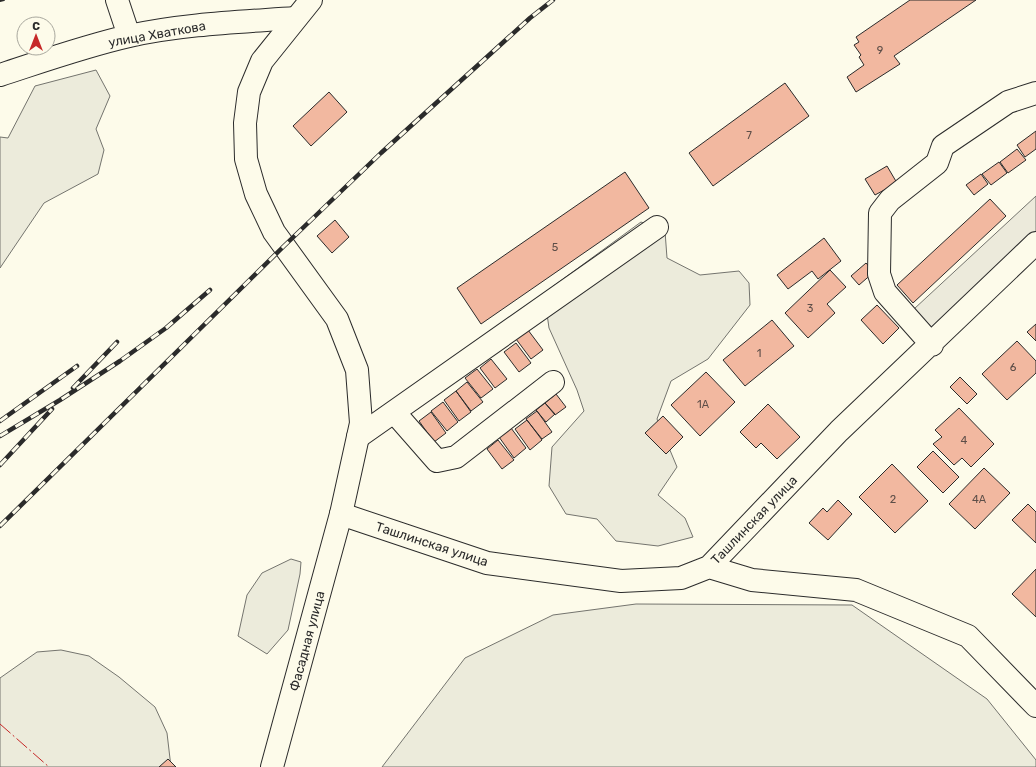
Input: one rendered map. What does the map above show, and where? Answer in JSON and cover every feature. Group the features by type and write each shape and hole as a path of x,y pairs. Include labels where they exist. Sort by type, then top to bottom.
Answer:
{"street":[{"path":"117,0 129,36"},
{"name":"Фасадная улица","path":"272,767 342,514 361,423 356,370 337,319 274,232 256,194 246,159 245,124 249,92 262,61 311,0"},
{"name":"улица Хваткова","path":"0,76 69,52 129,36 217,23 296,18"},
{"path":"0,89 21,68"},
{"path":"932,344 885,292 878,274 880,213 890,200 937,163 944,146 1008,102 1036,93"},
{"path":"358,437 657,227"},
{"name":"Ташлинская улица","path":"342,514 487,563 621,581 681,578 709,567 839,431 932,344 1036,243"},
{"path":"394,412 437,461 456,457 552,382"},
{"path":"709,567 752,580 856,590 968,636 1036,706"}],"shaded area":[{"path":"96,70 110,96 96,129 104,150 98,174 44,203 0,268 0,137 8,138 35,86"},
{"path":"1036,196 1036,231 932,328 914,309"},
{"path":"641,222 665,231 667,258 700,275 739,271 749,283 750,305 708,359 671,381 657,419 677,467 658,495 685,518 693,537 658,546 616,541 597,519 566,514 549,486 552,447 584,411 577,390 549,328 544,293"},
{"path":"291,559 301,562 300,574 288,630 267,654 238,636 247,595 262,573"},
{"path":"636,604 852,605 987,699 1036,760 1036,767 382,767 465,658 553,615"},
{"path":"61,650 89,656 119,677 155,707 167,733 171,767 0,767 0,678 37,652"}],"building":[{"path":"910,0 976,0 894,56 900,64 856,92 847,77 864,65 859,57 861,55 854,45 859,42 856,37"},
{"path":"785,83 809,116 713,186 689,153"},
{"path":"329,92 347,112 311,146 293,126"},
{"path":"1036,131 1036,149 1025,157 1017,145"},
{"path":"1017,149 1026,160 1008,173 1000,162"},
{"path":"999,162 1007,173 991,185 982,174"},
{"path":"887,166 897,183 875,195 865,179"},
{"path":"625,172 649,208 481,324 457,288"},
{"path":"981,174 988,184 974,195 966,185"},
{"path":"990,199 1006,216 913,303 897,285"},
{"path":"335,220 349,237 332,253 317,236"},
{"path":"824,238 841,261 818,279 812,271 788,289 777,275"},
{"path":"866,263 874,272 859,285 851,276"},
{"path":"830,270 846,287 827,304 835,313 808,338 785,313"},
{"path":"877,305 899,328 883,344 861,320"},
{"path":"772,320 794,346 745,386 723,360"},
{"path":"1036,324 1036,341 1027,332"},
{"path":"528,330 543,350 531,359 516,339"},
{"path":"1017,341 1036,361 1036,373 1007,400 982,374"},
{"path":"516,343 531,363 519,372 504,352"},
{"path":"491,359 507,379 495,388 480,368"},
{"path":"477,369 493,389 481,398 465,378"},
{"path":"706,372 735,402 700,436 671,405"},
{"path":"960,377 977,394 967,404 950,387"},
{"path":"467,382 483,402 471,411 456,391"},
{"path":"456,391 471,412 459,421 444,400"},
{"path":"556,394 566,407 555,415 545,403"},
{"path":"443,402 458,422 447,431 431,411"},
{"path":"545,403 555,414 546,422 536,410"},
{"path":"768,404 800,437 777,459 761,443 756,448 740,432"},
{"path":"959,408 994,444 971,467 962,458 954,465 933,444 942,437 935,430"},
{"path":"537,411 552,432 542,439 526,419"},
{"path":"431,412 446,433 434,442 419,421"},
{"path":"663,416 683,437 666,454 645,433"},
{"path":"527,420 542,440 530,450 515,429"},
{"path":"511,428 526,448 514,458 499,437"},
{"path":"498,440 514,460 502,469 487,449"},
{"path":"933,451 959,477 943,493 917,467"},
{"path":"892,464 928,501 895,533 859,497"},
{"path":"984,468 1010,493 975,529 949,504"},
{"path":"838,500 852,514 828,540 809,523 823,508 827,512"},
{"path":"1028,504 1036,512 1036,543 1012,520"},
{"path":"1036,569 1036,617 1012,594"},
{"path":"168,759 176,767 159,767"}],"railway":[{"path":"0,526 284,246 381,153 530,18 553,0"},
{"path":"0,436 60,400 120,361 166,328 210,290"},
{"path":"73,388 117,342"},
{"path":"0,421 77,366"},
{"path":"0,465 52,409"}],"wall":[{"path":"0,1 4,0"}],"power":[{"path":"0,724 49,767"}]}
